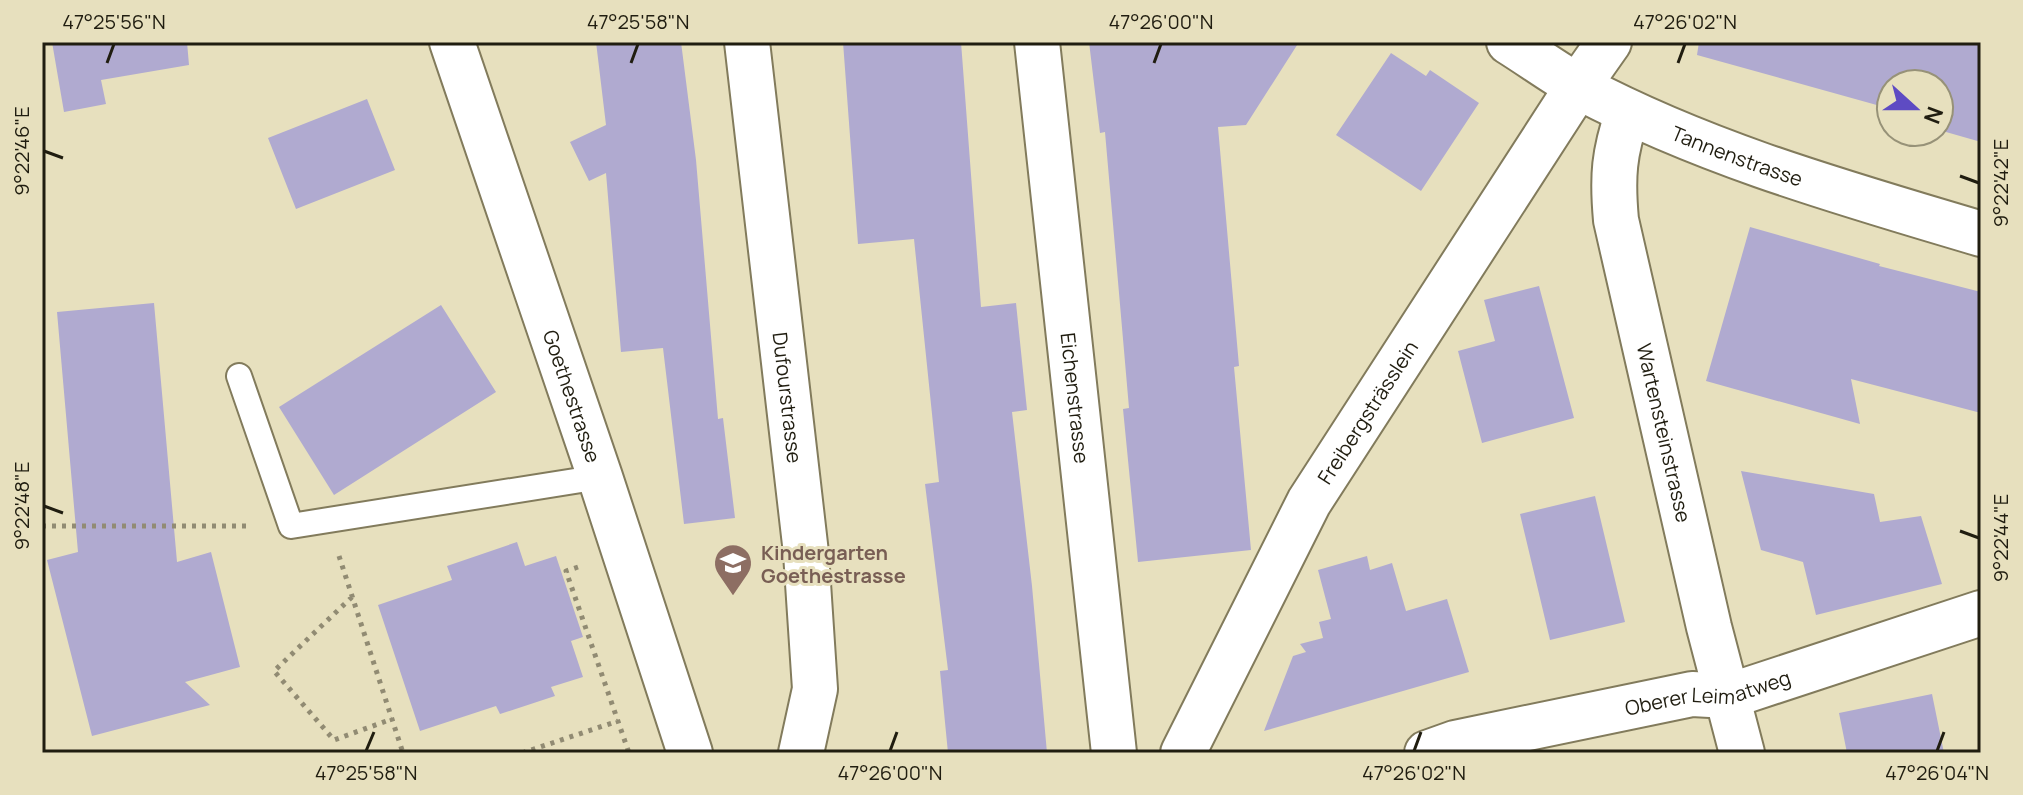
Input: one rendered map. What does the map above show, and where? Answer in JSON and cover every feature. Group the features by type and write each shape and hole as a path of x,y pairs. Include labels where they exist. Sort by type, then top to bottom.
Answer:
{"street":[{"name":"Goethestrasse","path":"452,42 690,753"},
{"name":"Dufourstrasse","path":"747,42 806,553 815,689 801,753"},
{"name":"Eichenstrasse","path":"1037,42 1114,753"},
{"name":"Tannenstrasse","path":"1509,42 1578,86 1698,143 1789,176 1981,234"},
{"name":"Freibergsträsslein","path":"1183,753 1309,502 1609,42"},
{"name":"Wartensteinstrasse","path":"1628,112 1616,148 1613,190 1616,220 1709,627 1742,753"},
{"name":"Oberer Leimatweg","path":"1427,753 1455,743 1692,694 1729,696 1981,613"}],"lane":[{"path":"239,376 291,526 600,477"}],"path":[{"path":"327,520 403,753"},
{"path":"42,526 291,526"},
{"path":"591,563 566,571 629,753"},
{"path":"352,597 274,671 334,740 392,719"},
{"path":"522,753 618,721"}],"building":[{"path":"52,42 187,42 189,65 101,80 106,104 64,112"},
{"path":"596,42 681,42 696,160 718,419 723,418 735,518 684,524 663,348 621,352 606,173 589,181 570,142 606,125"},
{"path":"843,42 961,42 981,307 1016,303 1027,410 1012,412 1047,753 948,753 940,671 948,670 925,484 939,482 914,239 858,244"},
{"path":"1089,42 1299,42 1246,125 1218,127 1239,366 1234,367 1251,550 1138,562 1123,409 1129,408 1105,132 1100,133"},
{"path":"1699,42 1981,42 1981,142 1955,135 1955,68 1875,68 1875,105 1697,55"},
{"path":"1391,53 1426,76 1430,70 1479,103 1421,191 1336,135"},
{"path":"367,99 395,170 296,209 268,138"},
{"path":"1750,227 1879,266 1981,292 1981,413 1851,379 1860,424 1706,381"},
{"path":"1539,286 1574,418 1482,443 1458,351 1495,341 1484,300"},
{"path":"154,303 177,562 211,552 240,667 185,682 210,705 92,736 47,560 78,552 57,312"},
{"path":"441,305 496,392 334,495 279,407"},
{"path":"1741,471 1874,494 1880,522 1921,516 1942,584 1816,615 1803,562 1761,550"},
{"path":"1595,496 1625,622 1550,640 1520,514"},
{"path":"517,542 525,566 556,556 583,637 571,641 583,677 551,687 555,696 500,714 496,706 420,731 378,605 452,580 447,566"},
{"path":"1367,556 1370,570 1392,563 1406,611 1447,599 1469,672 1264,731 1293,656 1306,652 1300,644 1323,638 1319,622 1331,619 1318,570"},
{"path":"1932,694 1944,753 1847,753 1839,713"}],"place":[{"name":"Kindergarten Goethestrasse","path":"733,597"}]}
